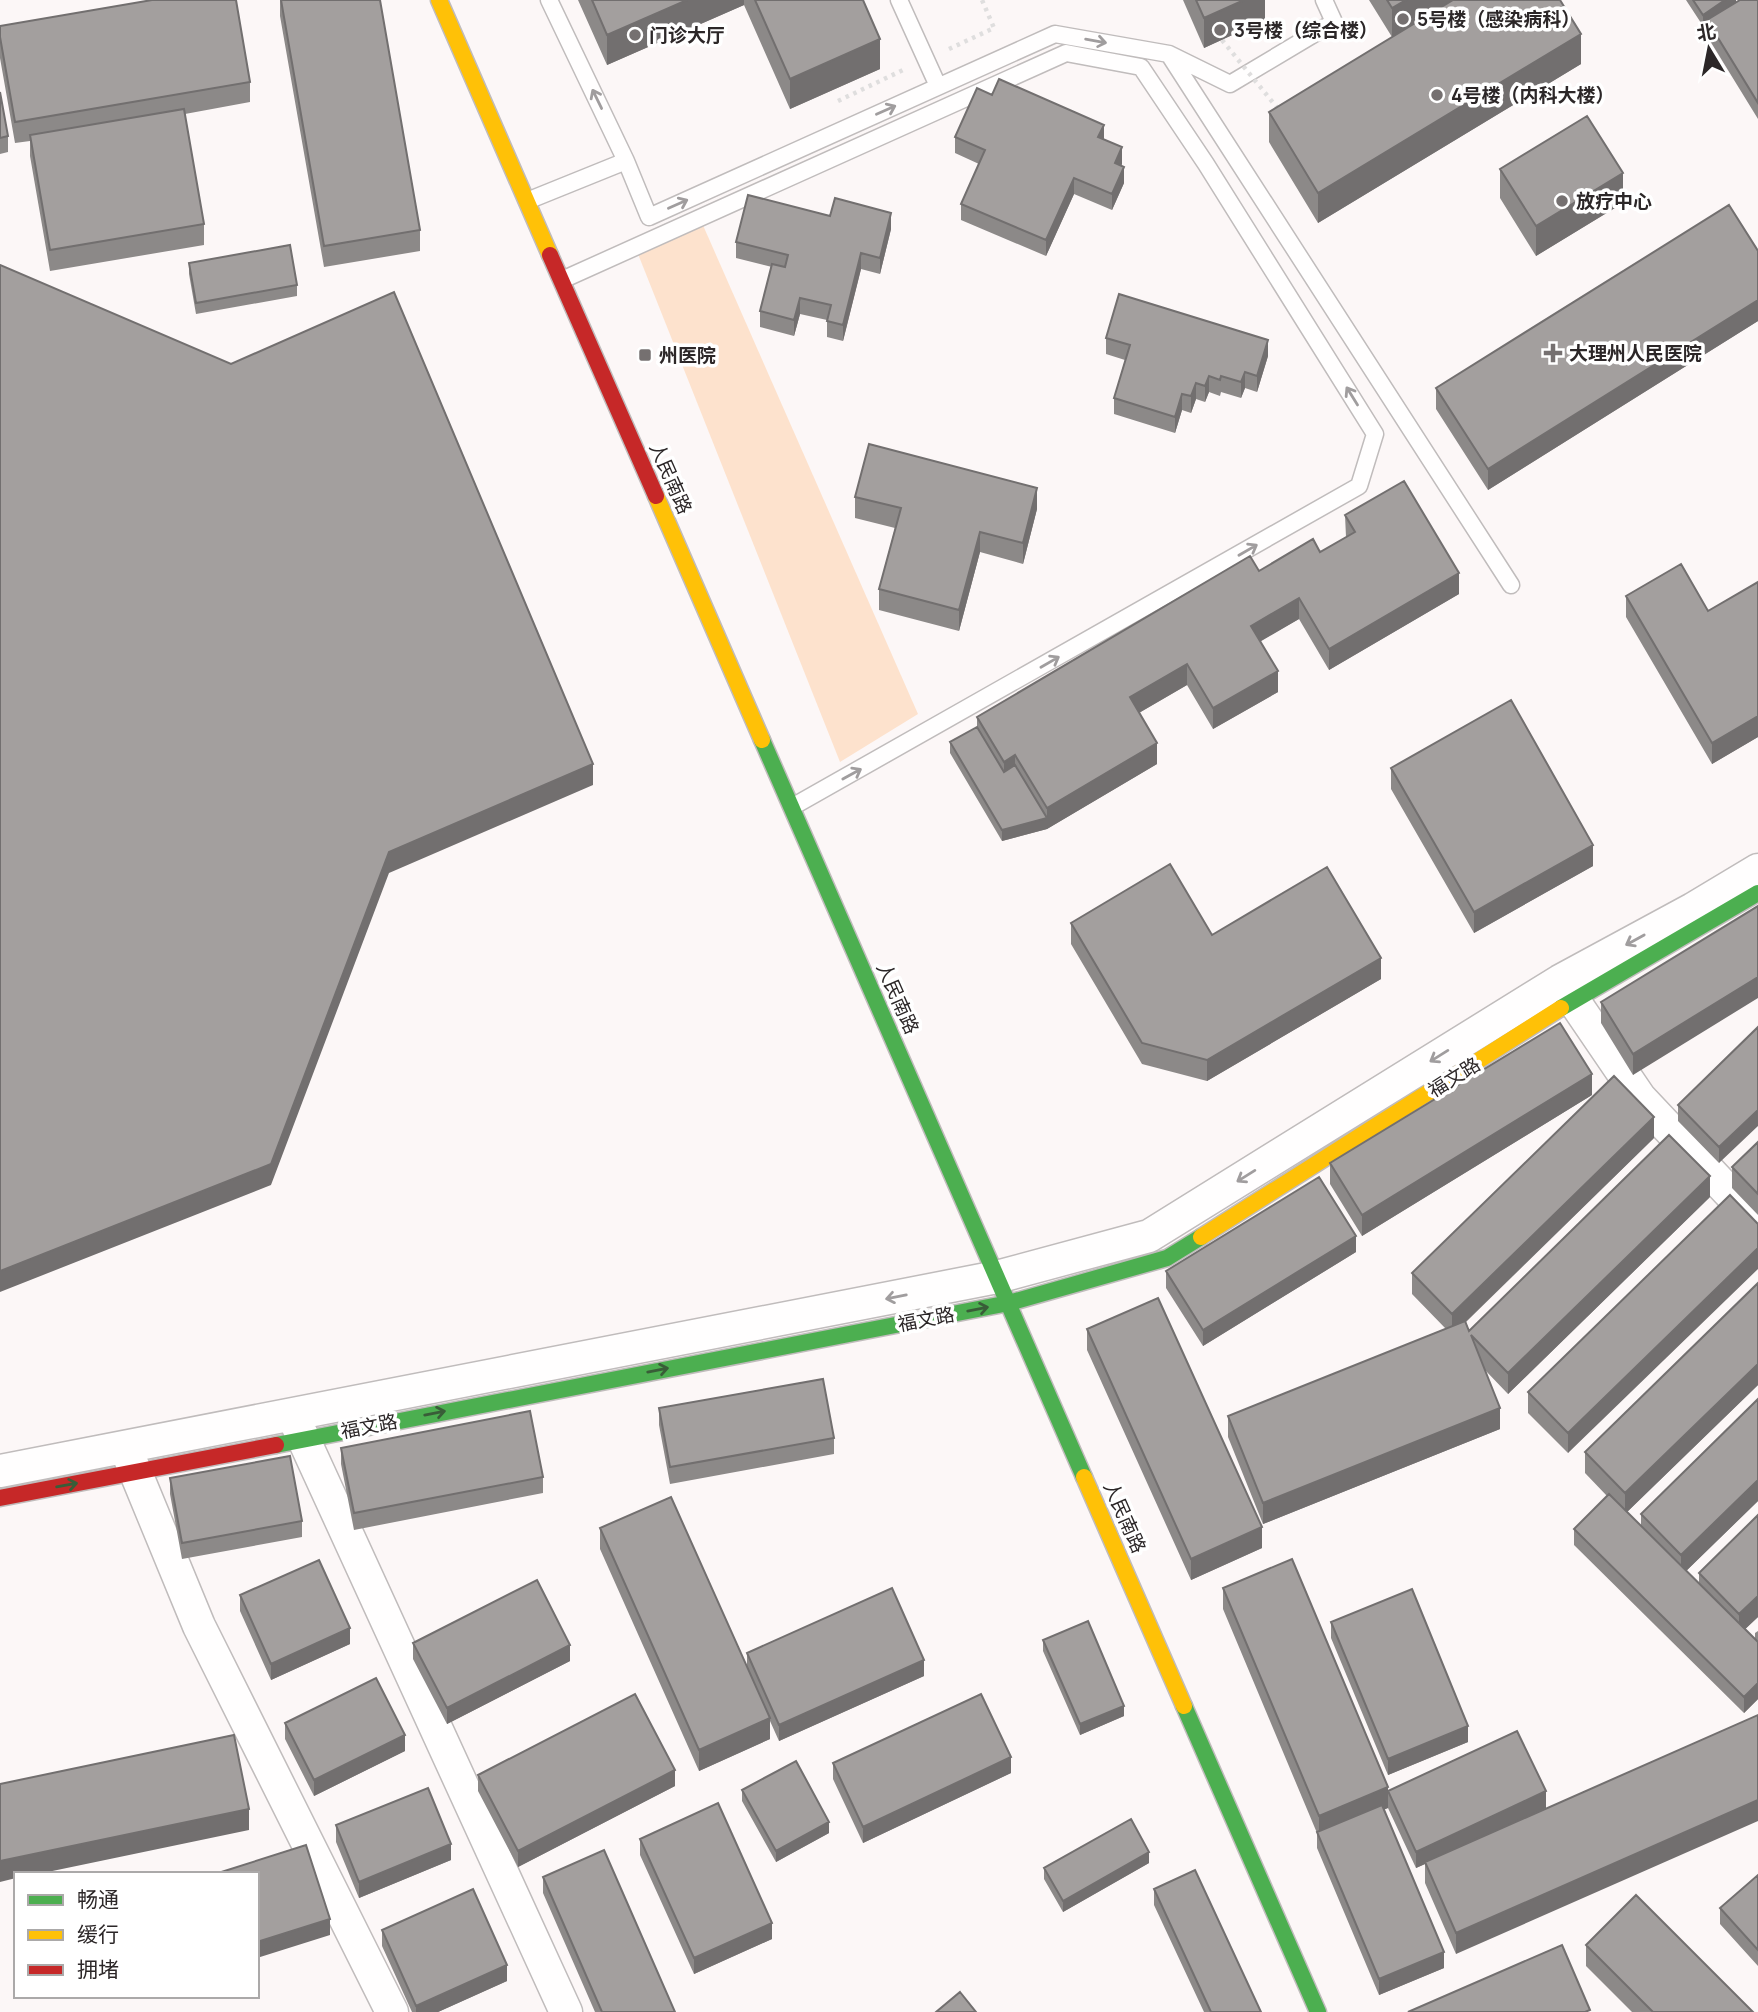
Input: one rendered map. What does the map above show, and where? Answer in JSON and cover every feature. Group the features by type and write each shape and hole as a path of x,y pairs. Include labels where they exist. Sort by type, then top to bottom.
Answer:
{"main road":[{"name":"人民南路","path":"439,0 1318,2012"},
{"name":"福文路","path":"1567,991 1758,893"},
{"name":"福文路","path":"0,1498 130,1460"}],"street":[{"name":"福文路","path":"0,1471 130,1460 1003,1290 1149,1236 1567,991 1758,870"},
{"path":"1567,991 1640,1098 1758,1223"},
{"path":"298,1427 566,2012"},
{"path":"130,1460 199,1626 392,2012"}],"lane":[{"path":"549,0 626,161 649,217 1055,34 1169,54 1230,84 1334,22 1324,0"},
{"path":"899,0 938,86"},
{"path":"562,280 1066,53 1141,67 1206,164 1375,433 1359,486 792,807"},
{"path":"1169,54 1511,585"},
{"path":"527,201 626,161"}],"path":[{"path":"827,106 994,28 982,0"},
{"path":"1218,30 1222,40 1285,117"}],"shaded area":[{"path":"702,223 918,714 840,762 638,254"}],"building":[{"path":"152,0 236,0 250,82 15,122 0,26"},
{"path":"281,0 380,0 420,230 324,246"},
{"path":"592,0 687,0 607,35"},
{"path":"755,0 863,0 880,39 790,79"},
{"path":"1196,0 1244,0 1204,18"},
{"path":"1387,0 1406,0 1392,8"},
{"name":"4号楼（内科大楼）","path":"1453,0 1560,0 1581,34 1318,193 1269,112"},
{"path":"1693,0 1725,0 1703,15"},
{"path":"1740,0 1758,0 1758,103 1707,20"},
{"path":"999,79 1104,125 1098,137 1122,147 1115,163 1124,167 1112,194 1074,178 1046,240 961,204 985,150 955,137 977,88 992,95"},
{"path":"0,92 8,136 0,138"},
{"path":"184,109 204,224 50,250 30,135"},
{"path":"1587,116 1623,173 1536,226 1500,169"},
{"path":"748,195 830,216 835,198 891,213 880,258 861,253 843,325 827,321 831,305 800,298 794,320 760,311 772,264 785,267 788,255 736,242"},
{"path":"1729,205 1758,251 1758,300 1488,469 1436,388"},
{"path":"290,245 297,285 196,303 189,263"},
{"path":"0,265 231,364 394,292 593,764 389,852 271,1164 0,1271"},
{"path":"1119,294 1268,340 1257,376 1245,372 1241,382 1221,376 1220,380 1209,376 1205,386 1196,383 1191,396 1182,394 1175,417 1114,398 1130,345 1106,338"},
{"path":"869,444 1037,488 1023,543 980,532 959,610 879,589 901,508 855,497"},
{"path":"1404,481 1459,573 1329,649 1299,598 1251,626 1278,671 1213,708 1187,664 1130,697 1157,743 1047,808 1015,755 1004,762 977,717 1250,556 1259,571 1313,539 1320,552 1355,532 1345,515"},
{"path":"1681,564 1708,611 1758,582 1758,716 1712,743 1626,596"},
{"path":"1511,700 1593,845 1474,912 1391,768"},
{"path":"977,727 1004,772 1015,765 1047,818 1002,830 950,742"},
{"path":"1170,864 1212,935 1327,867 1381,958 1207,1060 1142,1043 1071,923"},
{"path":"1758,906 1758,977 1633,1054 1601,1002"},
{"path":"1560,1023 1592,1074 1362,1215 1330,1163"},
{"path":"1758,1027 1758,1110 1719,1147 1678,1105"},
{"path":"1614,1076 1654,1117 1452,1314 1412,1273"},
{"path":"1669,1135 1710,1176 1508,1373 1471,1335 1500,1408 1263,1503 1228,1416 1465,1321 1469,1331"},
{"path":"1758,1142 1758,1194 1732,1167"},
{"path":"1319,1177 1356,1236 1203,1330 1166,1271"},
{"path":"1730,1195 1758,1224 1758,1248 1568,1433 1528,1392"},
{"path":"1758,1283 1758,1364 1625,1493 1585,1452"},
{"path":"1158,1298 1262,1527 1191,1559 1087,1329"},
{"path":"823,1379 834,1438 670,1467 659,1408"},
{"path":"1758,1399 1758,1480 1681,1555 1641,1514"},
{"path":"530,1411 543,1477 354,1513 341,1448"},
{"path":"290,1456 302,1521 182,1543 170,1478"},
{"path":"1609,1494 1758,1642 1758,1683 1744,1697 1574,1529"},
{"path":"671,1497 770,1718 699,1750 600,1528"},
{"path":"1758,1515 1758,1596 1739,1614 1699,1573"},
{"path":"1292,1559 1388,1787 1319,1816 1223,1588"},
{"path":"319,1560 350,1628 271,1664 240,1595"},
{"path":"537,1580 570,1645 447,1708 413,1643"},
{"path":"892,1588 924,1660 779,1725 747,1653"},
{"path":"1412,1589 1468,1726 1388,1759 1331,1622"},
{"path":"1088,1621 1124,1706 1080,1724 1043,1640"},
{"path":"376,1678 405,1735 314,1780 285,1723"},
{"path":"635,1694 675,1770 518,1851 478,1775"},
{"path":"981,1694 1011,1757 863,1827 833,1763"},
{"path":"1758,1715 1758,1800 1456,1933 1425,1862"},
{"path":"1517,1731 1546,1791 1416,1852 1388,1791"},
{"path":"234,1735 249,1809 0,1861 0,1784"},
{"path":"796,1761 829,1822 776,1851 742,1790"},
{"path":"428,1788 451,1844 359,1882 336,1825"},
{"path":"718,1803 772,1923 694,1958 640,1839"},
{"path":"1382,1805 1444,1952 1379,1979 1317,1832"},
{"path":"1131,1819 1149,1852 1063,1901 1044,1868"},
{"path":"306,1845 330,1919 259,1941 259,1872 221,1872"},
{"path":"604,1850 675,2012 602,2012 543,1877"},
{"path":"1195,1870 1261,2012 1211,2012 1154,1889"},
{"path":"1758,1875 1758,1950 1720,1908"},
{"path":"473,1889 507,1965 416,2006 382,1930"},
{"path":"1636,1895 1753,2012 1653,2012 1586,1945"},
{"path":"1562,1945 1590,2010 1408,2012"},
{"path":"960,1992 976,2012 936,2012"}],"traffic: fast":[{"path":"762,740 1084,1477"},
{"path":"1561,1008 1758,893"},
{"path":"276,1445 1009,1303 1167,1258 1201,1237"},
{"path":"1184,1706 1318,2012"}],"traffic: slow":[{"path":"439,0 550,255"},
{"path":"656,496 762,740"},
{"path":"1201,1237 1561,1008"},
{"path":"1084,1477 1184,1706"}],"traffic: jam":[{"path":"550,255 656,496"},
{"path":"0,1498 276,1445"}],"place":[{"name":"5号楼（感染病科）","path":"1403,19"},
{"name":"3号楼（综合楼）","path":"1220,30"},
{"name":"门诊大厅","path":"635,35"},
{"name":"4号楼（内科大楼）","path":"1437,95"},
{"name":"放疗中心","path":"1562,201"},
{"name":"大理州人民医院","path":"1553,353"},
{"name":"州医院","path":"645,355"}]}
